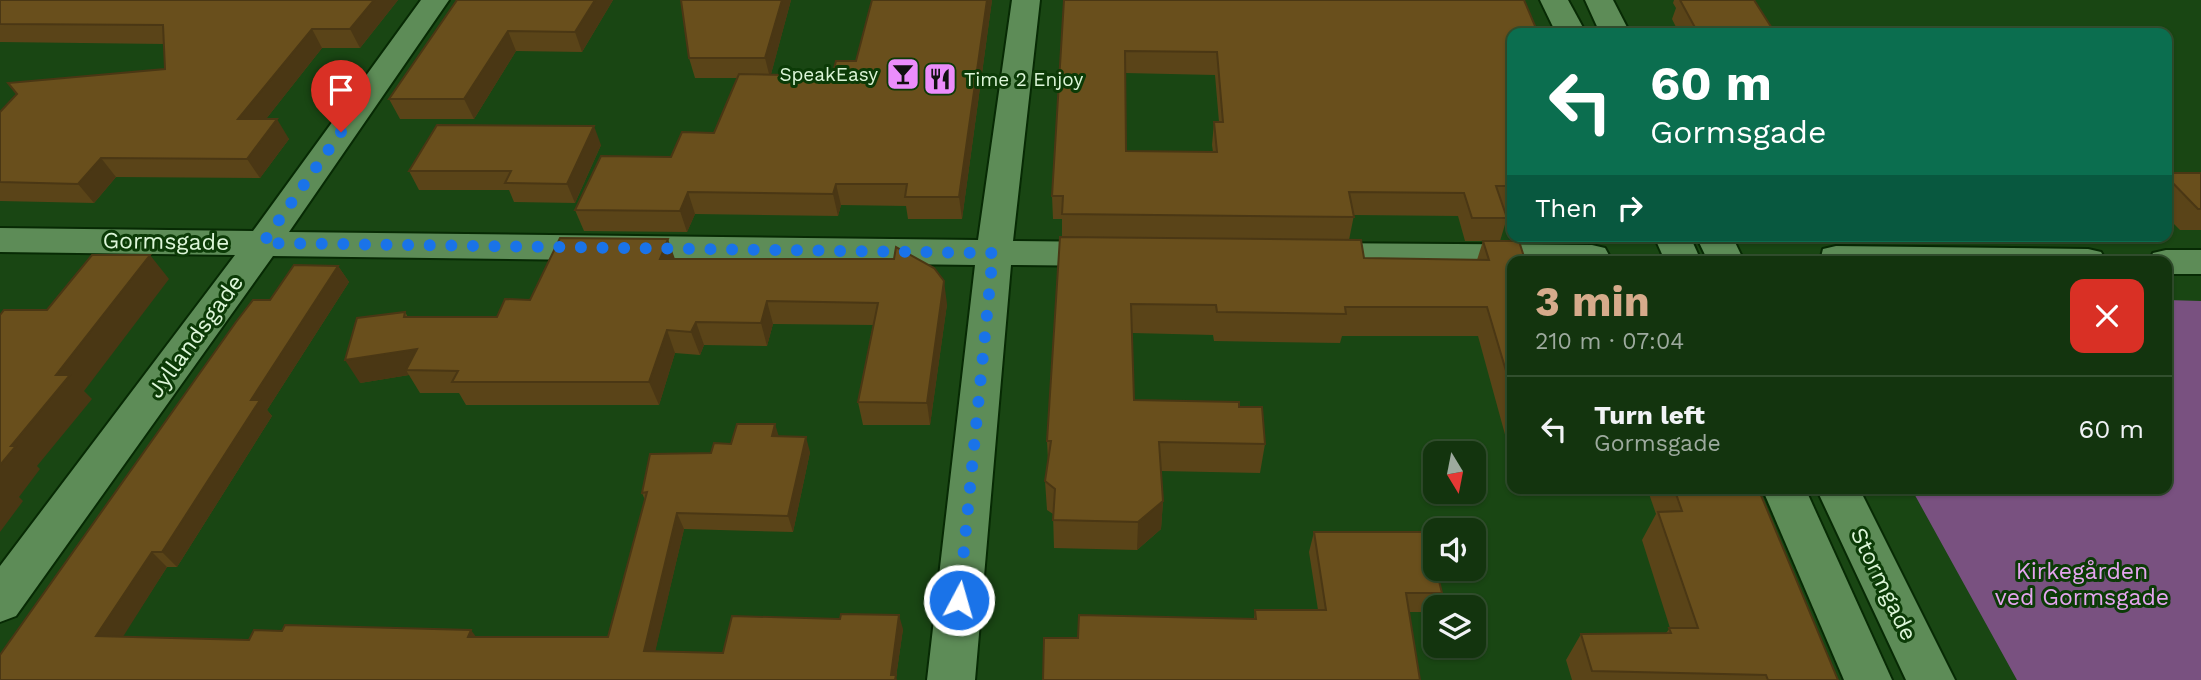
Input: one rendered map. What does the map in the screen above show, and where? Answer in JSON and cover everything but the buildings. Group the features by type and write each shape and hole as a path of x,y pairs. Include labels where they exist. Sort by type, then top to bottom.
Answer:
{"street":[{"name":"Jyllandsgade","path":"0,602 263,243 435,0"},
{"path":"951,680 993,253 1026,0"},
{"path":"1554,0 1568,28"},
{"path":"1599,0 1613,28"},
{"name":"Gormsgade","path":"0,240 1147,254"},
{"path":"1272,255 1507,256"},
{"path":"2172,262 2201,262"},
{"path":"1786,494 1868,680"},
{"name":"Stormgade","path":"1840,494 1931,680"}],"green space":[{"name":"Kirkegården ved Gormsgade","path":"2172,300 2201,301 2201,680 2017,680 1914,494 2172,494"}],"place":[{"name":"SpeakEasy","path":"903,74"},
{"name":"Time 2 Enjoy","path":"940,79"}],"route":[{"path":"341,132 263,243 993,253 959,600"}]}
